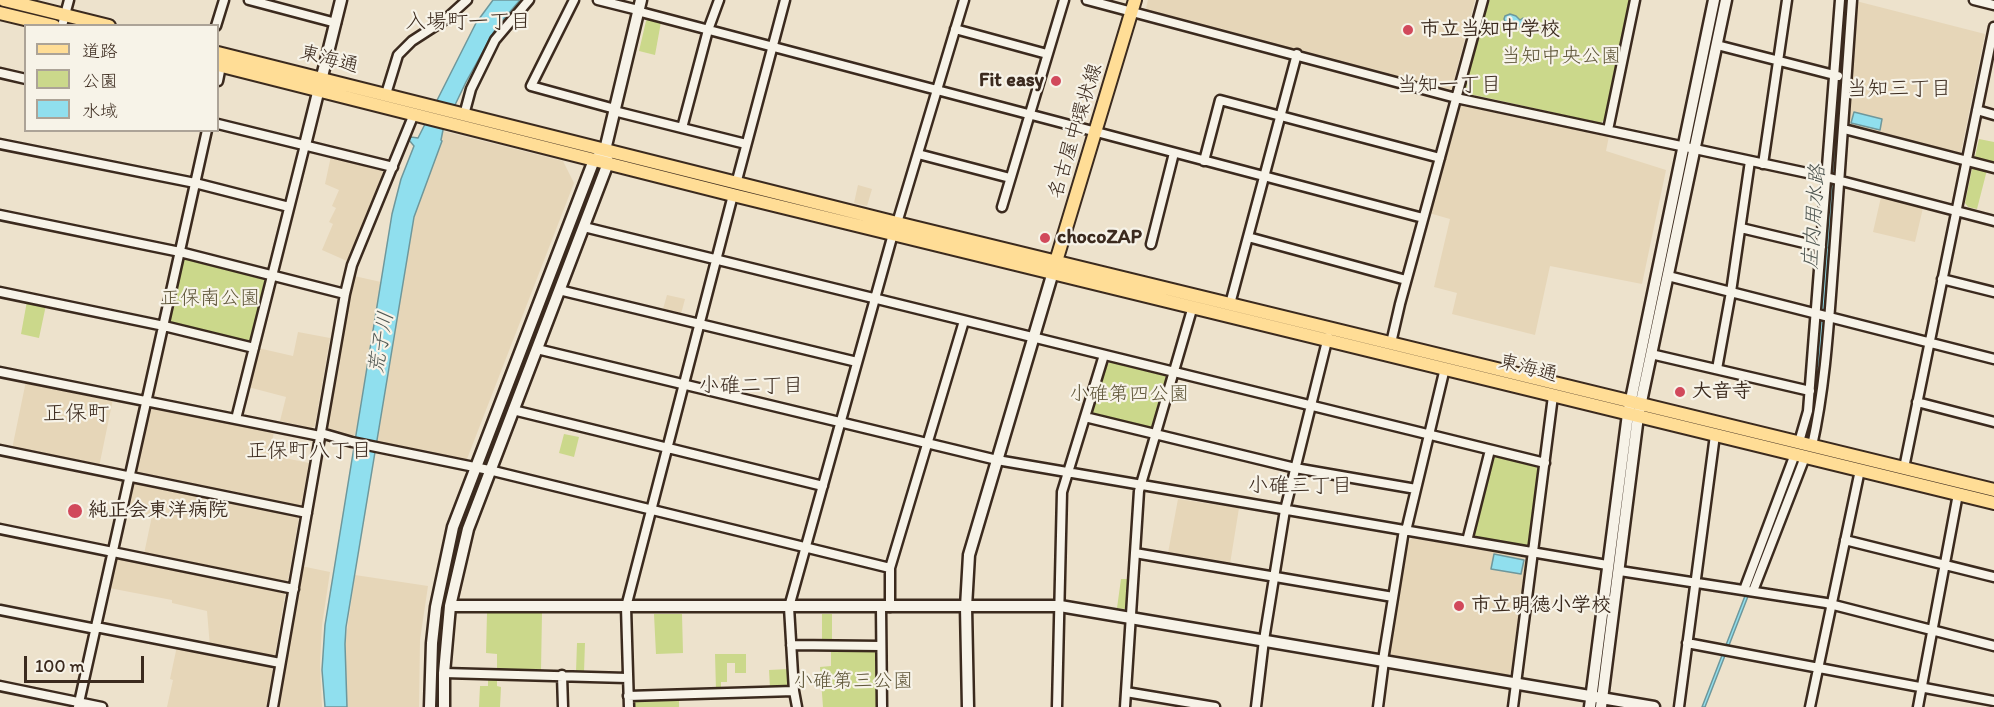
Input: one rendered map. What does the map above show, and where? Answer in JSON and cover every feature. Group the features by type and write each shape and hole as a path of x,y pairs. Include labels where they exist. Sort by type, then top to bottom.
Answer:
{"main road":[{"path":"4,0 64,20 94,24"},
{"name":"名古屋中環状線","path":"1054,267 1135,0"},
{"path":"0,15 44,24"},
{"name":"東海通","path":"220,60 423,112"},
{"name":"東海通","path":"320,84 386,94 423,112"},
{"path":"423,112 605,150 734,189"},
{"path":"455,117 594,160 734,189 1054,267"},
{"name":"東海通","path":"1054,267 1230,304 1445,368 1554,396 1635,409 1715,435 1800,451 1812,446 1994,490"},
{"name":"東海通","path":"1054,267 1193,306 1328,334 1391,343 1800,451 1860,470 1994,502"}],"street":[{"path":"64,20 69,0"},
{"path":"217,24 224,0"},
{"path":"249,0 336,23"},
{"path":"236,419 341,0"},
{"path":"455,117 495,40 529,0"},
{"path":"574,0 531,86 746,144"},
{"path":"598,0 638,7 708,30 1424,218"},
{"path":"682,128 708,30 719,0"},
{"path":"629,707 626,607 784,0"},
{"path":"797,707 789,607 895,229 964,0"},
{"path":"1002,207 1064,0"},
{"path":"1087,0 1456,98 1833,179 1994,221"},
{"path":"1391,343 1406,280 1483,0"},
{"path":"1608,130 1635,0"},
{"path":"1596,702 1620,571 1635,409 1651,354 1668,276 1714,0"},
{"path":"1596,702 1607,565 1635,409 1689,147 1717,45 1726,0"},
{"path":"1763,164 1787,0"},
{"path":"1749,590 1800,451 1823,316 1821,247 1844,129 1840,0"},
{"path":"1812,446 1820,412 1823,316 1841,76 1852,0"},
{"path":"1974,0 1994,5"},
{"path":"386,94 398,55 412,41 446,19 460,2"},
{"path":"444,707 444,673 450,606 468,529 608,163 605,150 638,7"},
{"path":"1904,468 1966,161 1991,59 1994,27"},
{"path":"955,29 1047,54"},
{"path":"1717,45 1841,76"},
{"path":"1230,304 1297,54"},
{"path":"0,73 24,79"},
{"path":"1204,161 1220,100 1440,158"},
{"path":"1977,110 1994,115"},
{"path":"273,707 345,294 352,266 393,167 423,112"},
{"path":"219,124 393,167"},
{"path":"1844,129 1994,168"},
{"path":"79,705 207,132"},
{"path":"0,144 195,183 289,207"},
{"path":"430,707 432,643 442,572 453,527 594,160 605,150"},
{"path":"1151,244 1174,153"},
{"path":"918,154 1010,178"},
{"path":"1717,369 1750,161"},
{"path":"0,215 180,252 345,294"},
{"path":"584,227 1545,463"},
{"path":"1741,228 1821,247"},
{"path":"1248,237 1406,280"},
{"path":"968,707 966,607 969,555 1054,267"},
{"path":"1668,276 1994,359"},
{"path":"1942,279 1994,292"},
{"path":"559,290 857,362"},
{"path":"0,292 164,326 254,348"},
{"path":"1125,707 1140,485 1193,306"},
{"path":"882,707 881,646 890,568 964,321"},
{"path":"1256,707 1264,640 1285,510 1328,334"},
{"path":"537,349 997,460 1607,565"},
{"path":"1651,354 1810,391"},
{"path":"1057,707 1062,492 1104,355"},
{"path":"1378,707 1383,661 1405,530 1445,368"},
{"path":"0,372 489,470 890,568"},
{"path":"1513,707 1554,396"},
{"path":"1917,402 1994,422"},
{"path":"513,411 823,486"},
{"path":"1085,417 1295,468 1416,489"},
{"path":"1679,707 1715,435"},
{"path":"0,450 307,513"},
{"path":"1467,541 1490,450"},
{"path":"1810,707 1860,470"},
{"path":"1918,707 1958,494"},
{"path":"0,529 294,589"},
{"path":"1845,540 1994,577"},
{"path":"1135,553 1393,597"},
{"path":"1620,571 1832,604 1994,646"},
{"path":"450,606 1060,606 1516,683 1596,702 1654,707"},
{"path":"0,610 280,663"},
{"path":"1687,643 1819,666 1994,701"},
{"path":"791,645 881,646"},
{"path":"444,673 627,678"},
{"path":"562,675 563,707"},
{"path":"0,686 79,705 102,707"},
{"path":"628,696 794,691"},
{"path":"1126,692 1215,707"}],"shaded area":[{"path":"1148,0 1475,0 1452,88 1449,90 1148,11 1146,8"},
{"path":"1856,1 1985,34 1961,152 1958,154 1849,126 1847,123"},
{"path":"1462,105 1609,136 1606,151 1666,170 1642,284 1550,266 1535,335 1452,314 1457,293 1434,287 1450,219 1429,213 1457,108"},
{"path":"443,131 563,161 574,183 467,459 462,460 377,442 414,217"},
{"path":"331,156 381,169 383,173 347,261 322,250 333,224 329,222 336,208 332,206 339,190 325,184"},
{"path":"858,185 872,189 867,206 854,203"},
{"path":"1881,197 1923,208 1915,242 1873,232"},
{"path":"354,276 381,282 355,438 326,429"},
{"path":"667,295 685,299 681,314 663,309"},
{"path":"298,332 330,338 315,426 312,428 280,421 286,397 248,387 258,348 293,356"},
{"path":"26,381 113,399 99,467 12,449"},
{"path":"153,407 274,431 270,455 309,463 301,506 299,508 137,474 135,470 148,409"},
{"path":"136,479 298,513 288,580 285,582 144,554 152,516 126,510 132,482"},
{"path":"1178,499 1239,508 1230,564 1168,553"},
{"name":"市立明徳小学校","path":"1412,538 1523,557 1526,560 1511,672 1508,675 1392,655 1390,652 1408,542"},
{"path":"115,558 283,591 285,594 275,656 270,659 210,647 207,611 172,603 172,600 109,588"},
{"path":"301,566 330,572 322,625 320,665 322,707 277,707"},
{"path":"355,575 428,586 420,640 419,707 347,707 345,644"},
{"path":"177,646 270,664 273,671 266,707 167,707"}],"green space":[{"name":"当知中央公園","path":"1487,0 1631,0 1605,119 1601,123 1465,93 1462,90"},
{"path":"649,19 661,22 655,55 639,51 646,21"},
{"path":"1979,139 1994,142 1994,163 1976,159"},
{"path":"1975,167 1987,170 1977,209 1968,207 1965,203 1972,169"},
{"name":"正保南公園","path":"185,258 263,278 265,281 249,343 173,324 170,321"},
{"path":"27,301 46,305 39,338 21,334"},
{"name":"小碓第四公園","path":"1111,362 1165,376 1167,379 1153,426 1149,428 1095,415 1092,411 1106,365"},
{"path":"564,434 579,437 574,457 559,453"},
{"path":"1495,456 1535,466 1538,469 1528,544 1524,547 1475,539 1472,536 1491,458"},
{"path":"1121,579 1129,579 1128,605 1125,609 1117,608"},
{"path":"487,613 542,613 541,671 497,670 497,654 486,653"},
{"path":"654,614 682,614 683,653 656,654"},
{"path":"822,614 832,614 832,642 822,642"},
{"path":"577,643 585,643 584,672 576,672"},
{"name":"小碓第三公園","path":"831,649 877,650 878,707 823,707 820,667 831,666"},
{"path":"715,654 746,654 746,673 735,673 735,663 727,663 727,682 721,682 721,690 716,690"},
{"path":"789,669 790,685 788,688 770,688 769,670"},
{"path":"488,678 497,678 497,686 501,687 500,707 479,707 480,686 488,686"},
{"path":"679,698 679,707 633,707 635,700"}],"water":[{"name":"荒子川","path":"493,0 520,0 496,28 466,82 443,130 442,141 414,217 346,627 347,707 325,707 322,670 325,625 392,214 401,179 414,146 409,140 411,137 418,138 476,23"},
{"path":"1844,0 1848,0 1825,312 1815,411 1809,436 1806,435 1812,410 1821,311"},
{"path":"1510,14 1520,20 1523,18 1522,26 1515,29 1507,26 1504,19"},
{"path":"1854,112 1882,119 1880,130 1851,123"},
{"path":"1796,464 1799,465 1705,707 1702,707"},
{"path":"1494,554 1524,560 1521,574 1491,569"}],"place":[{"name":"市立当知中学校","path":"1408,30"},
{"name":"Fit easy","path":"1056,81"},
{"name":"chocoZAP","path":"1045,238"},
{"name":"大音寺","path":"1680,392"},
{"name":"純正会東洋病院","path":"75,511"},
{"name":"市立明徳小学校","path":"1459,606"}],"district":[{"name":"入場町一丁目","path":"468,23"},
{"name":"当知一丁目","path":"1449,86"},
{"name":"当知三丁目","path":"1899,90"},
{"name":"小碓二丁目","path":"751,387"},
{"name":"正保町","path":"76,414"},
{"name":"正保町八丁目","path":"309,452"},
{"name":"小碓三丁目","path":"1300,487"}],"water label":[{"name":"庄内用水路","path":"1815,217"}]}
